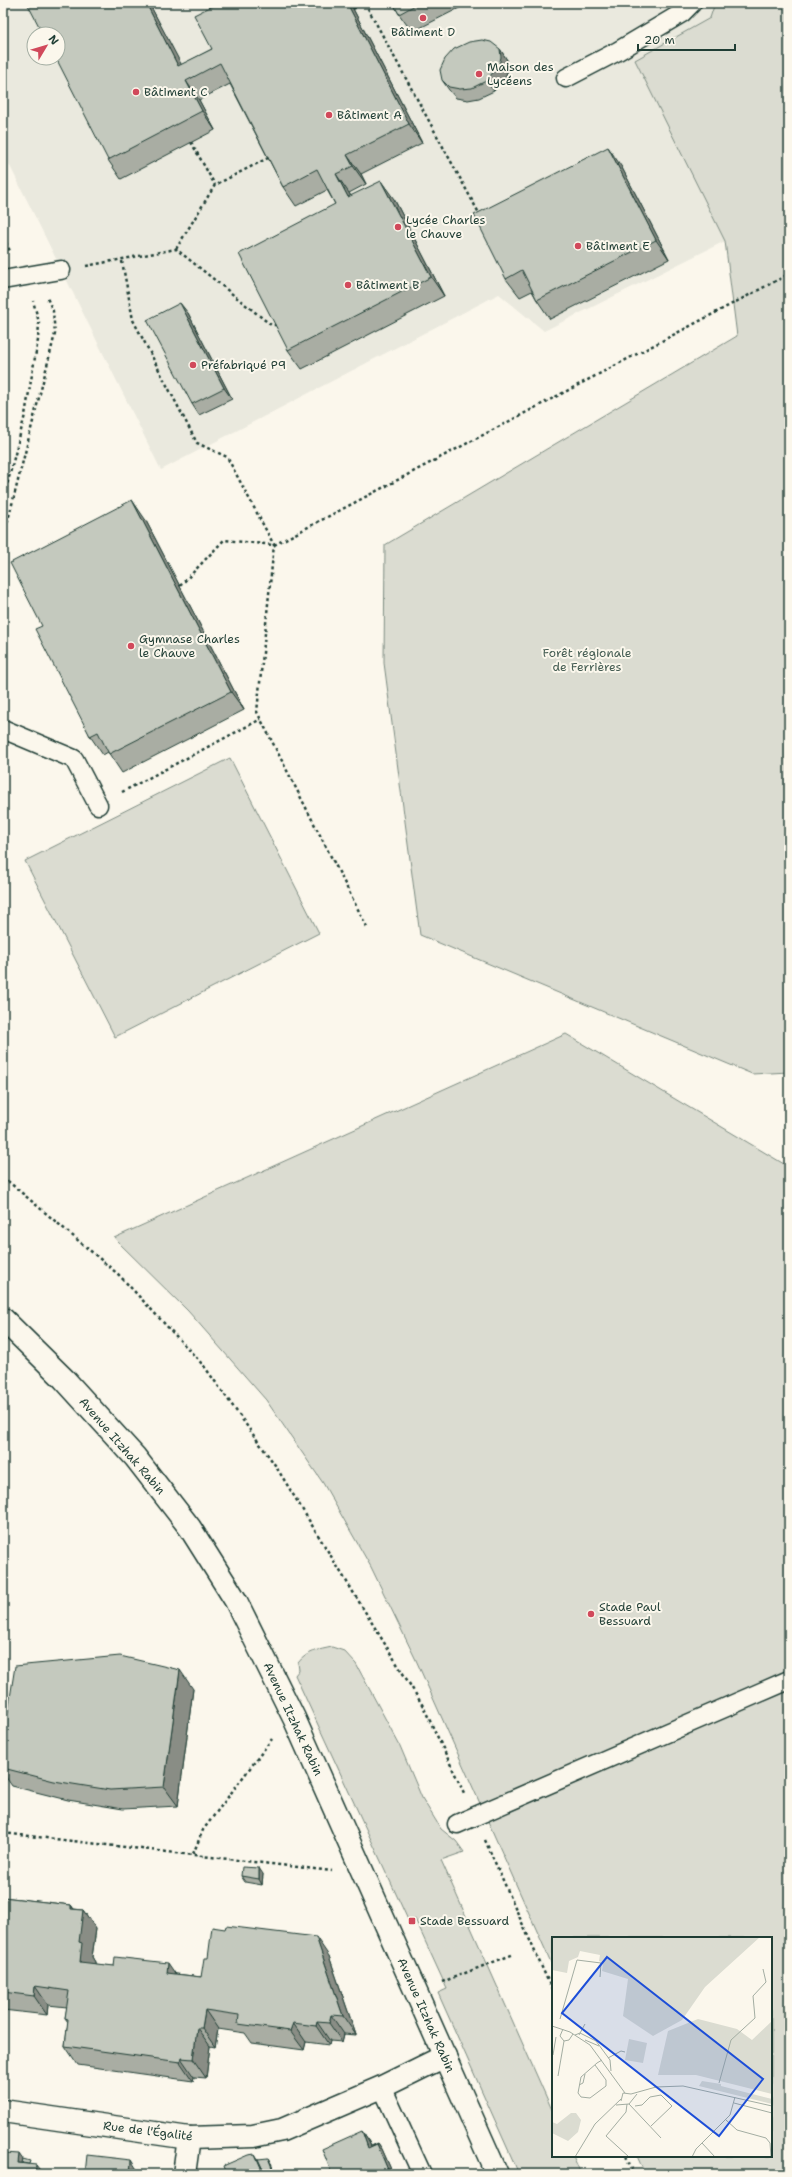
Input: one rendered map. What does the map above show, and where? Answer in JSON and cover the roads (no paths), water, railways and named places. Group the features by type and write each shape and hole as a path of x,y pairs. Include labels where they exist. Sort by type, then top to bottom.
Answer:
{"main road":[{"name":"Avenue Itzhak Rabin","path":"3,1319 64,1378 135,1458 190,1528 236,1601 294,1718 497,2174"},
{"name":"Rue de l'Égalité","path":"3,2111 189,2138 254,2136 282,2130 382,2087 445,2056"},
{"path":"184,2174 189,2138"}],"lane":[{"path":"566,78 618,51 682,13 692,3"},
{"path":"3,280 61,270"},
{"path":"3,729 74,759 98,805"},
{"path":"457,1824 789,1680"},
{"path":"382,2087 422,2174"}],"place":[{"name":"Bâtiment D","path":"423,18"},
{"name":"Maison des Lycéens","path":"479,74"},
{"name":"Bâtiment C","path":"136,92"},
{"name":"Bâtiment A","path":"329,115"},
{"name":"Lycée Charles le Chauve","path":"398,227"},
{"name":"Bâtiment E","path":"578,246"},
{"name":"Bâtiment B","path":"348,285"},
{"name":"Préfabriqué P9","path":"193,365"},
{"name":"Gymnase Charles le Chauve","path":"131,646"},
{"name":"Stade Paul Bessuard","path":"591,1614"},
{"name":"Stade Bessuard","path":"412,1921"}],"park label":[{"name":"Forêt régionale de Ferrières","path":"587,660"}]}
